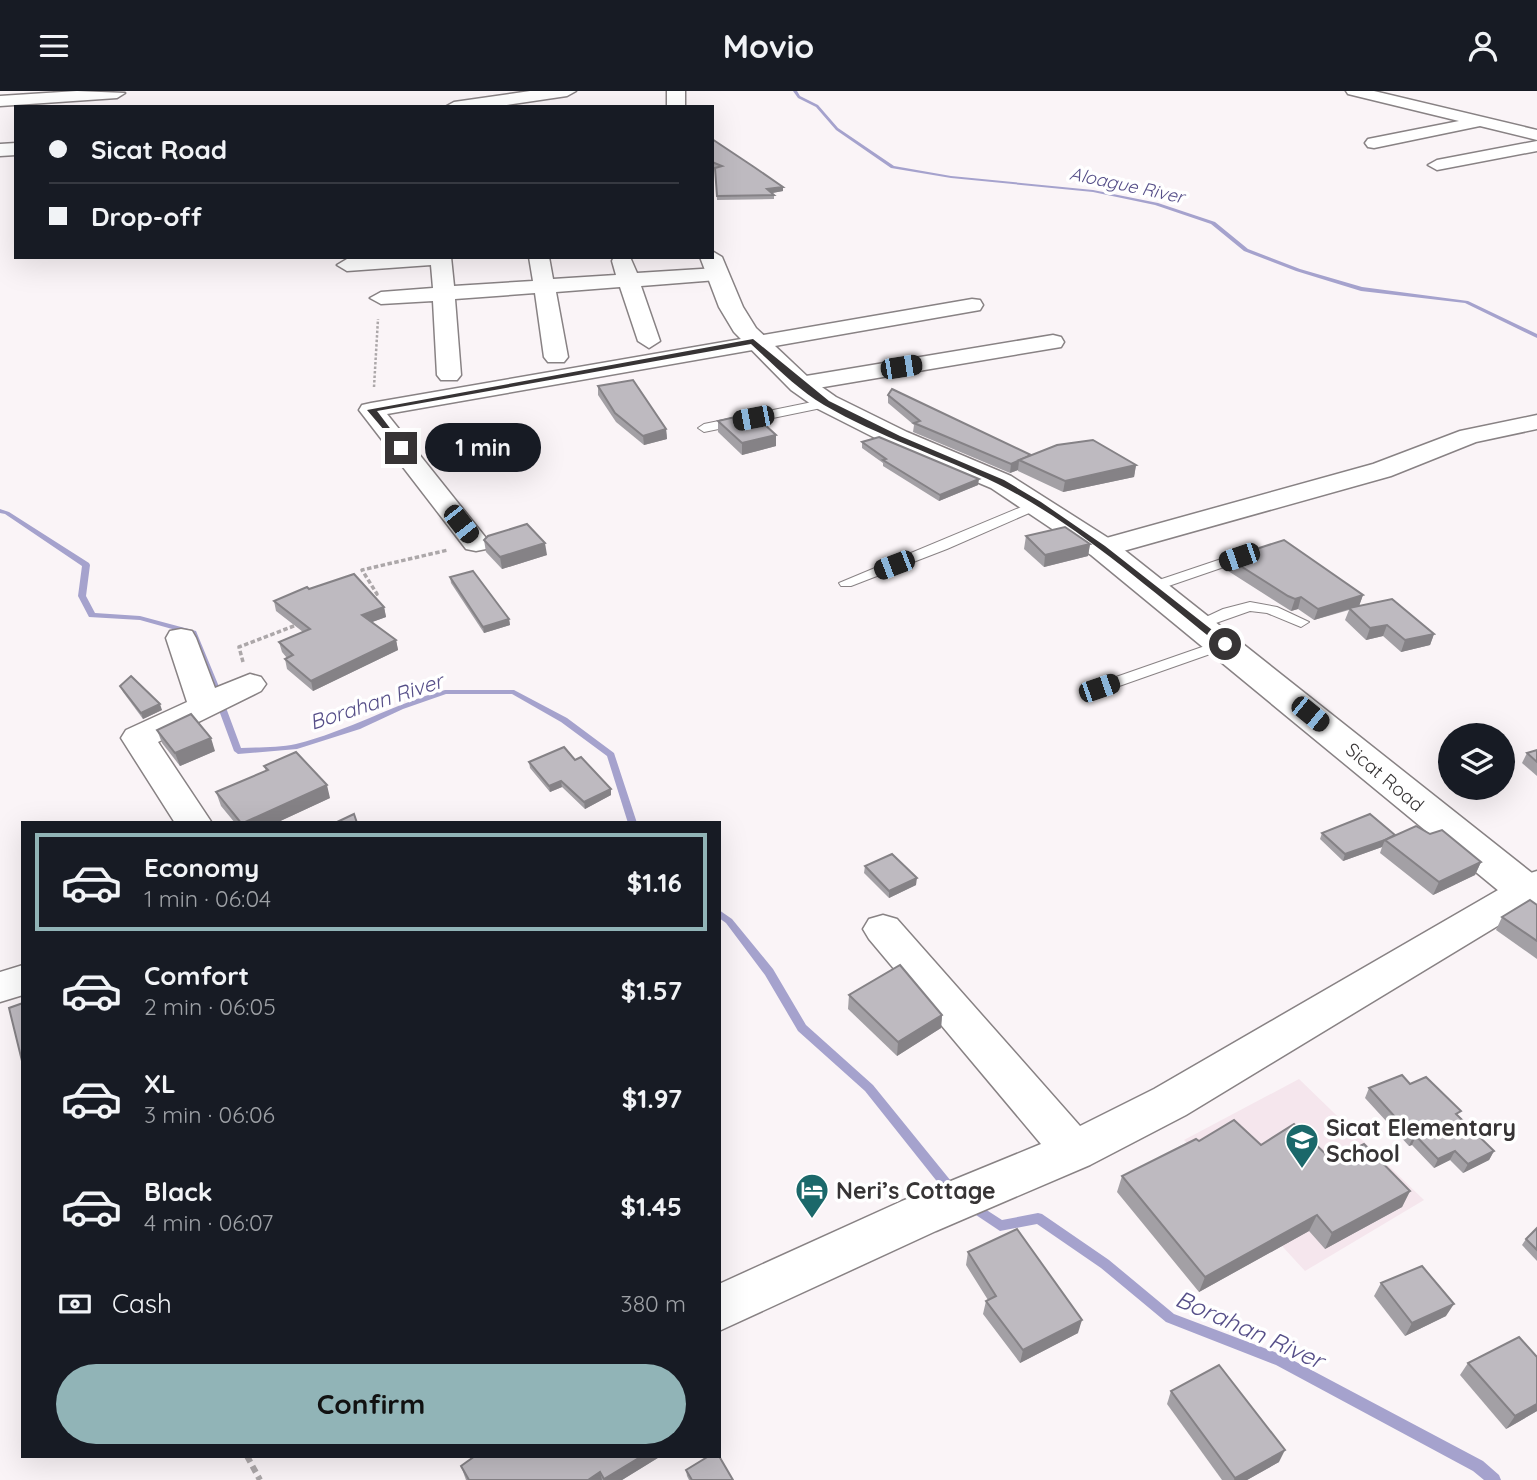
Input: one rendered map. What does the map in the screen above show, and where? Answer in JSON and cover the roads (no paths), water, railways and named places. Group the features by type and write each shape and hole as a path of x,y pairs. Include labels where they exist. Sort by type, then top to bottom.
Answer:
{"street":[{"path":"468,105 567,91"},
{"path":"1354,91 1537,135"},
{"path":"0,101 117,93"},
{"path":"1374,143 1484,121"},
{"path":"1437,165 1537,146"},
{"path":"347,265 427,259"},
{"path":"441,259 449,375"},
{"path":"538,259 556,357"},
{"path":"622,259 649,341"},
{"path":"386,262 380,308 443,293 627,281 714,266"},
{"name":"Sicat Road","path":"714,266 731,307 753,341 800,384 827,403 897,438 1001,482 1102,548 1532,891"},
{"path":"476,543 371,410 753,341 971,305"},
{"path":"800,384 1052,342"},
{"path":"1102,548 1382,470 1469,436 1537,422"},
{"path":"181,638 205,706"},
{"path":"193,821 138,738 250,684"},
{"path":"721,1307 919,1216 1074,1151 1245,1059 1532,891"},
{"path":"883,929 1074,1151"},
{"path":"0,987 21,981"}],"lane":[{"path":"705,428 827,403"},
{"path":"846,583 942,546 1038,504"},
{"path":"1152,587 1261,549"},
{"path":"1199,624 1242,606 1255,605 1301,622"},
{"path":"1099,688 1225,644"}],"waterway":[{"name":"Aloague River","path":"795,91 799,97 817,106 837,129 893,167 951,177 1093,191 1156,204 1213,223 1246,250 1298,270 1361,289 1466,302 1537,336"},
{"name":"Borahan River","path":"0,511 86,565 82,596 92,615 140,618 193,633 218,694"},
{"name":"Borahan River","path":"221,705 238,751 294,747 357,727 400,707 445,692 514,692 564,720 611,755 632,821"},
{"name":"Borahan River","path":"721,915 769,972 802,1028 869,1088 951,1190"},
{"name":"Borahan River","path":"971,1205 1000,1226 1038,1218 1105,1264 1170,1318 1280,1360 1478,1466 1494,1480"}],"place":[{"name":"Sicat Elementary School","path":"1302,1170"},
{"name":"Neri’s Cottage","path":"812,1220"}]}
